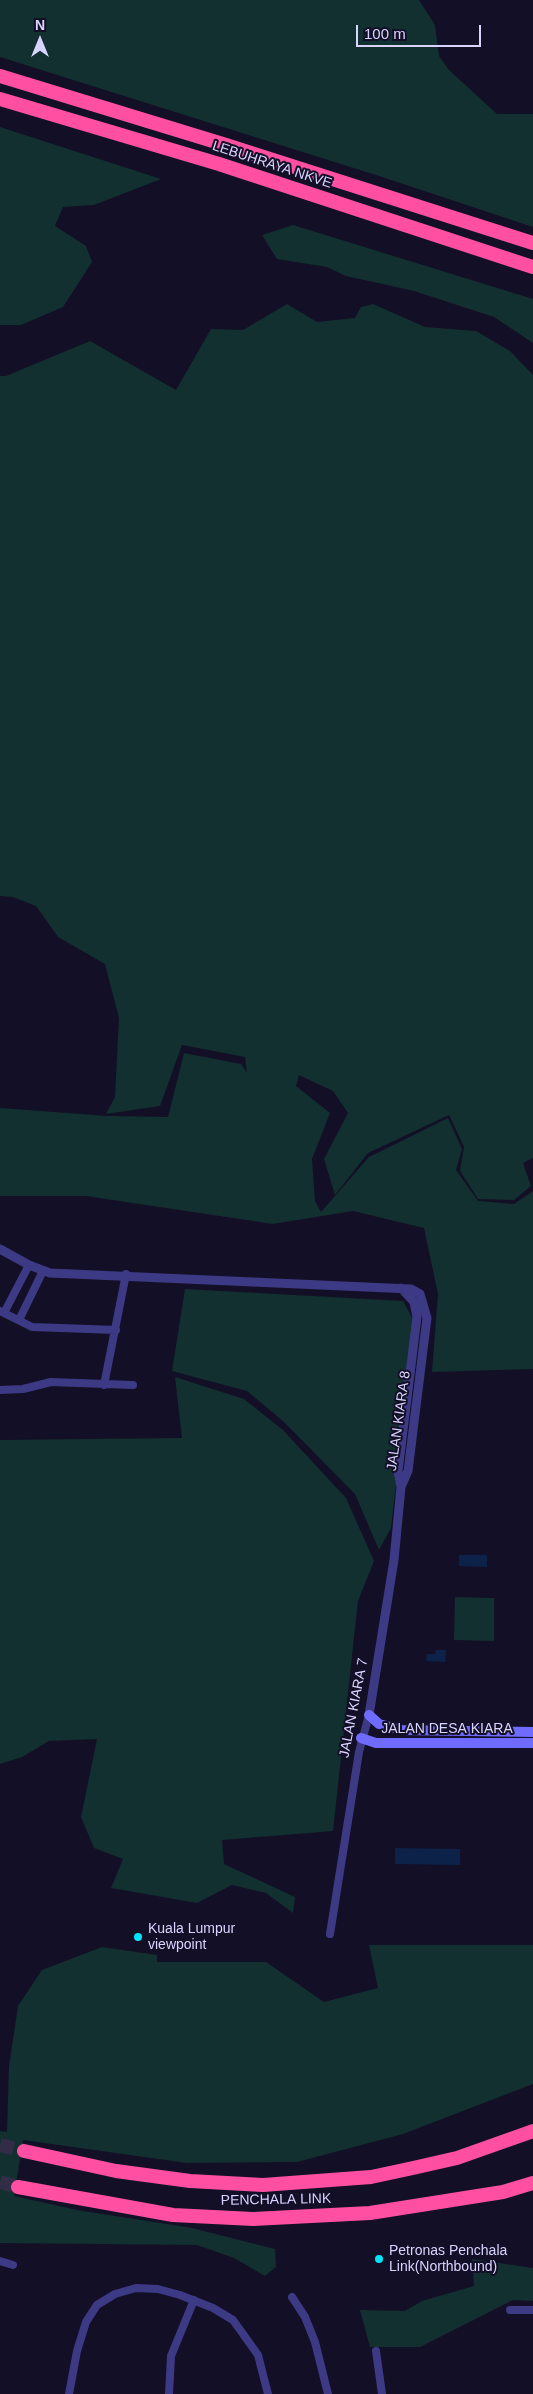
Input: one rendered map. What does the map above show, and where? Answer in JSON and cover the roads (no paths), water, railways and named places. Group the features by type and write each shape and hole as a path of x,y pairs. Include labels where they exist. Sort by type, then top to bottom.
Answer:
{"highway":[{"name":"LEBUHRAYA NKVE","path":"0,76 226,145 533,243"},
{"name":"LEBUHRAYA NKVE","path":"0,99 219,164 533,267"},
{"name":"PENCHALA LINK","path":"24,2151 116,2171 190,2181 263,2185 371,2177 457,2158 533,2131"},
{"name":"PENCHALA LINK","path":"18,2187 172,2215 253,2219 370,2213 503,2192 533,2183"}],"main road":[{"name":"JALAN DESA KIARA","path":"369,1715 379,1724 402,1730 533,1732"},
{"name":"JALAN DESA KIARA","path":"361,1738 376,1744 533,1743"}],"street":[{"name":"JALAN KIARA 8","path":"0,1249 43,1271 401,1288 411,1289 420,1294 427,1318 408,1471 401,1487"},
{"path":"29,1265 2,1312 32,1327 116,1330"},
{"path":"19,1320 43,1271"},
{"path":"104,1385 126,1274"},
{"path":"0,1390 23,1389 51,1382 133,1385"},
{"name":"JALAN KIARA 7","path":"330,1934 361,1738 369,1715 394,1560 401,1487"},
{"path":"0,2261 13,2265"},
{"path":"69,2394 77,2351 86,2322 97,2305 115,2294 136,2288 158,2289 194,2300 213,2308 233,2320 247,2336 258,2355 268,2394"},
{"path":"292,2297 305,2317 315,2342 328,2394"},
{"path":"169,2394 171,2356 194,2300"},
{"path":"510,2310 533,2310"},
{"path":"376,2350 382,2394"}],"water":[{"path":"459,1555 487,1555 487,1567 459,1566"},
{"path":"436,1650 446,1650 445,1662 426,1661 427,1654 435,1654"},
{"path":"395,1848 460,1849 460,1865 395,1864"}],"tunnel":[{"path":"0,2145 24,2151"},
{"path":"0,2182 18,2187"}],"place":[{"name":"Kuala Lumpur viewpoint","path":"138,1937"},
{"name":"Petronas Penchala Link(Northbound)","path":"379,2259"}]}
